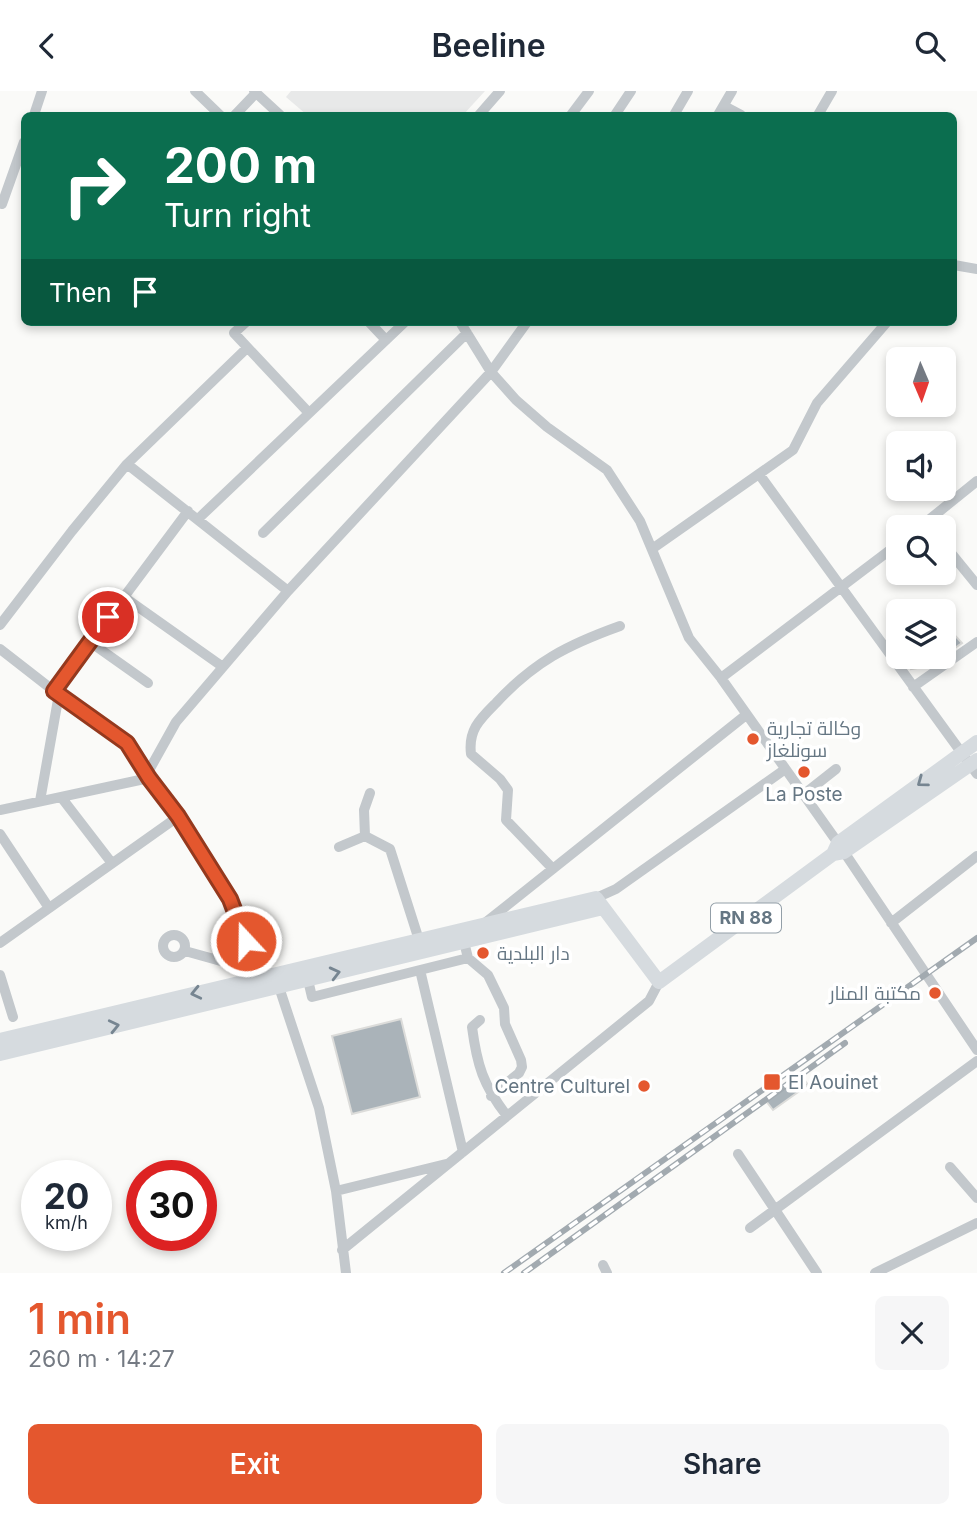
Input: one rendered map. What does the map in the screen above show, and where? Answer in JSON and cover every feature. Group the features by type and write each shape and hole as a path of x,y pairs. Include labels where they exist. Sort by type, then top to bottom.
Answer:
{"main road":[{"name":"RN 88","path":"659,982 838,850 971,763 977,742"},
{"path":"0,1040 82,1027 275,981 419,940 600,903"},
{"path":"275,981 307,980 464,942 600,903"},
{"path":"600,903 659,982"},
{"path":"0,1054 82,1027"}],"street":[{"path":"35,112 42,91"},
{"path":"195,91 217,112"},
{"path":"482,112 500,91"},
{"path":"576,112 589,91"},
{"path":"617,112 630,91"},
{"path":"676,112 688,91"},
{"path":"721,111 732,91"},
{"path":"820,112 832,91"},
{"path":"238,112 255,92 277,112"},
{"path":"2,204 21,150"},
{"path":"957,266 977,269"},
{"path":"242,326 234,333 309,413"},
{"path":"373,326 386,339"},
{"path":"198,519 400,326"},
{"path":"463,326 491,372 516,400 547,427 607,470 640,521 690,638 803,795 977,1050"},
{"path":"0,810 148,776 176,722 288,591 491,372 524,326"},
{"path":"652,549 793,450 817,403 884,326"},
{"path":"263,533 467,333"},
{"path":"0,625 127,464 247,348"},
{"path":"127,464 288,591"},
{"path":"759,474 971,763"},
{"path":"934,515 977,481"},
{"path":"40,801 56,692 188,510"},
{"path":"721,678 886,553"},
{"path":"956,559 976,582"},
{"path":"124,597 223,667"},
{"path":"553,869 506,820 508,790 500,779 471,754 470,743 474,725 520,677 583,639 620,626"},
{"path":"90,642 148,683"},
{"path":"913,687 977,642"},
{"path":"0,649 127,743 178,816 230,899 254,962 275,981 319,1108 336,1191 346,1273"},
{"path":"483,925 746,715"},
{"path":"803,795 836,769"},
{"path":"600,903 784,770"},
{"path":"365,836 364,810 370,793"},
{"path":"61,797 111,862"},
{"path":"0,943 178,816"},
{"path":"0,834 49,908"},
{"path":"339,847 365,836"},
{"path":"365,836 390,849 419,940"},
{"path":"891,923 977,856"},
{"path":"464,942 468,958 488,975 504,1008 505,1024 521,1060 519,1073 491,1096"},
{"path":"185,951 275,981"},
{"path":"307,980 312,997 468,958"},
{"path":"420,970 463,1152"},
{"path":"0,975 13,1017"},
{"path":"342,1250 649,1001 659,982"},
{"path":"480,1020 472,1027 476,1061 491,1096 507,1116"},
{"path":"750,1228 977,1061"},
{"path":"738,1154 817,1273"},
{"path":"336,1191 449,1164"},
{"path":"950,1167 977,1198"},
{"path":"875,1273 977,1223"}],"shaded area":[{"path":"291,91 485,91 466,112 304,112 286,97"}],"building":[{"path":"956,637 962,643 956,647"},
{"path":"401,1019 420,1097 352,1114 332,1036"},
{"path":"801,1075 808,1085 773,1110 766,1101"}],"railway":[{"path":"504,1273 977,938"},
{"path":"524,1273 845,1043"}],"place":[{"name":"وكالة تجارية سونلغاز","path":"753,739"},
{"name":"La Poste","path":"804,772"},
{"name":"دار البلدية","path":"483,953"},
{"name":"مكتبة المنار","path":"935,993"},
{"name":"El Aouinet","path":"772,1082"},
{"name":"Centre Culturel","path":"644,1086"}],"route":[{"path":"108,617 54,691 127,743 149,778 163,793 230,899 246,941"}]}
